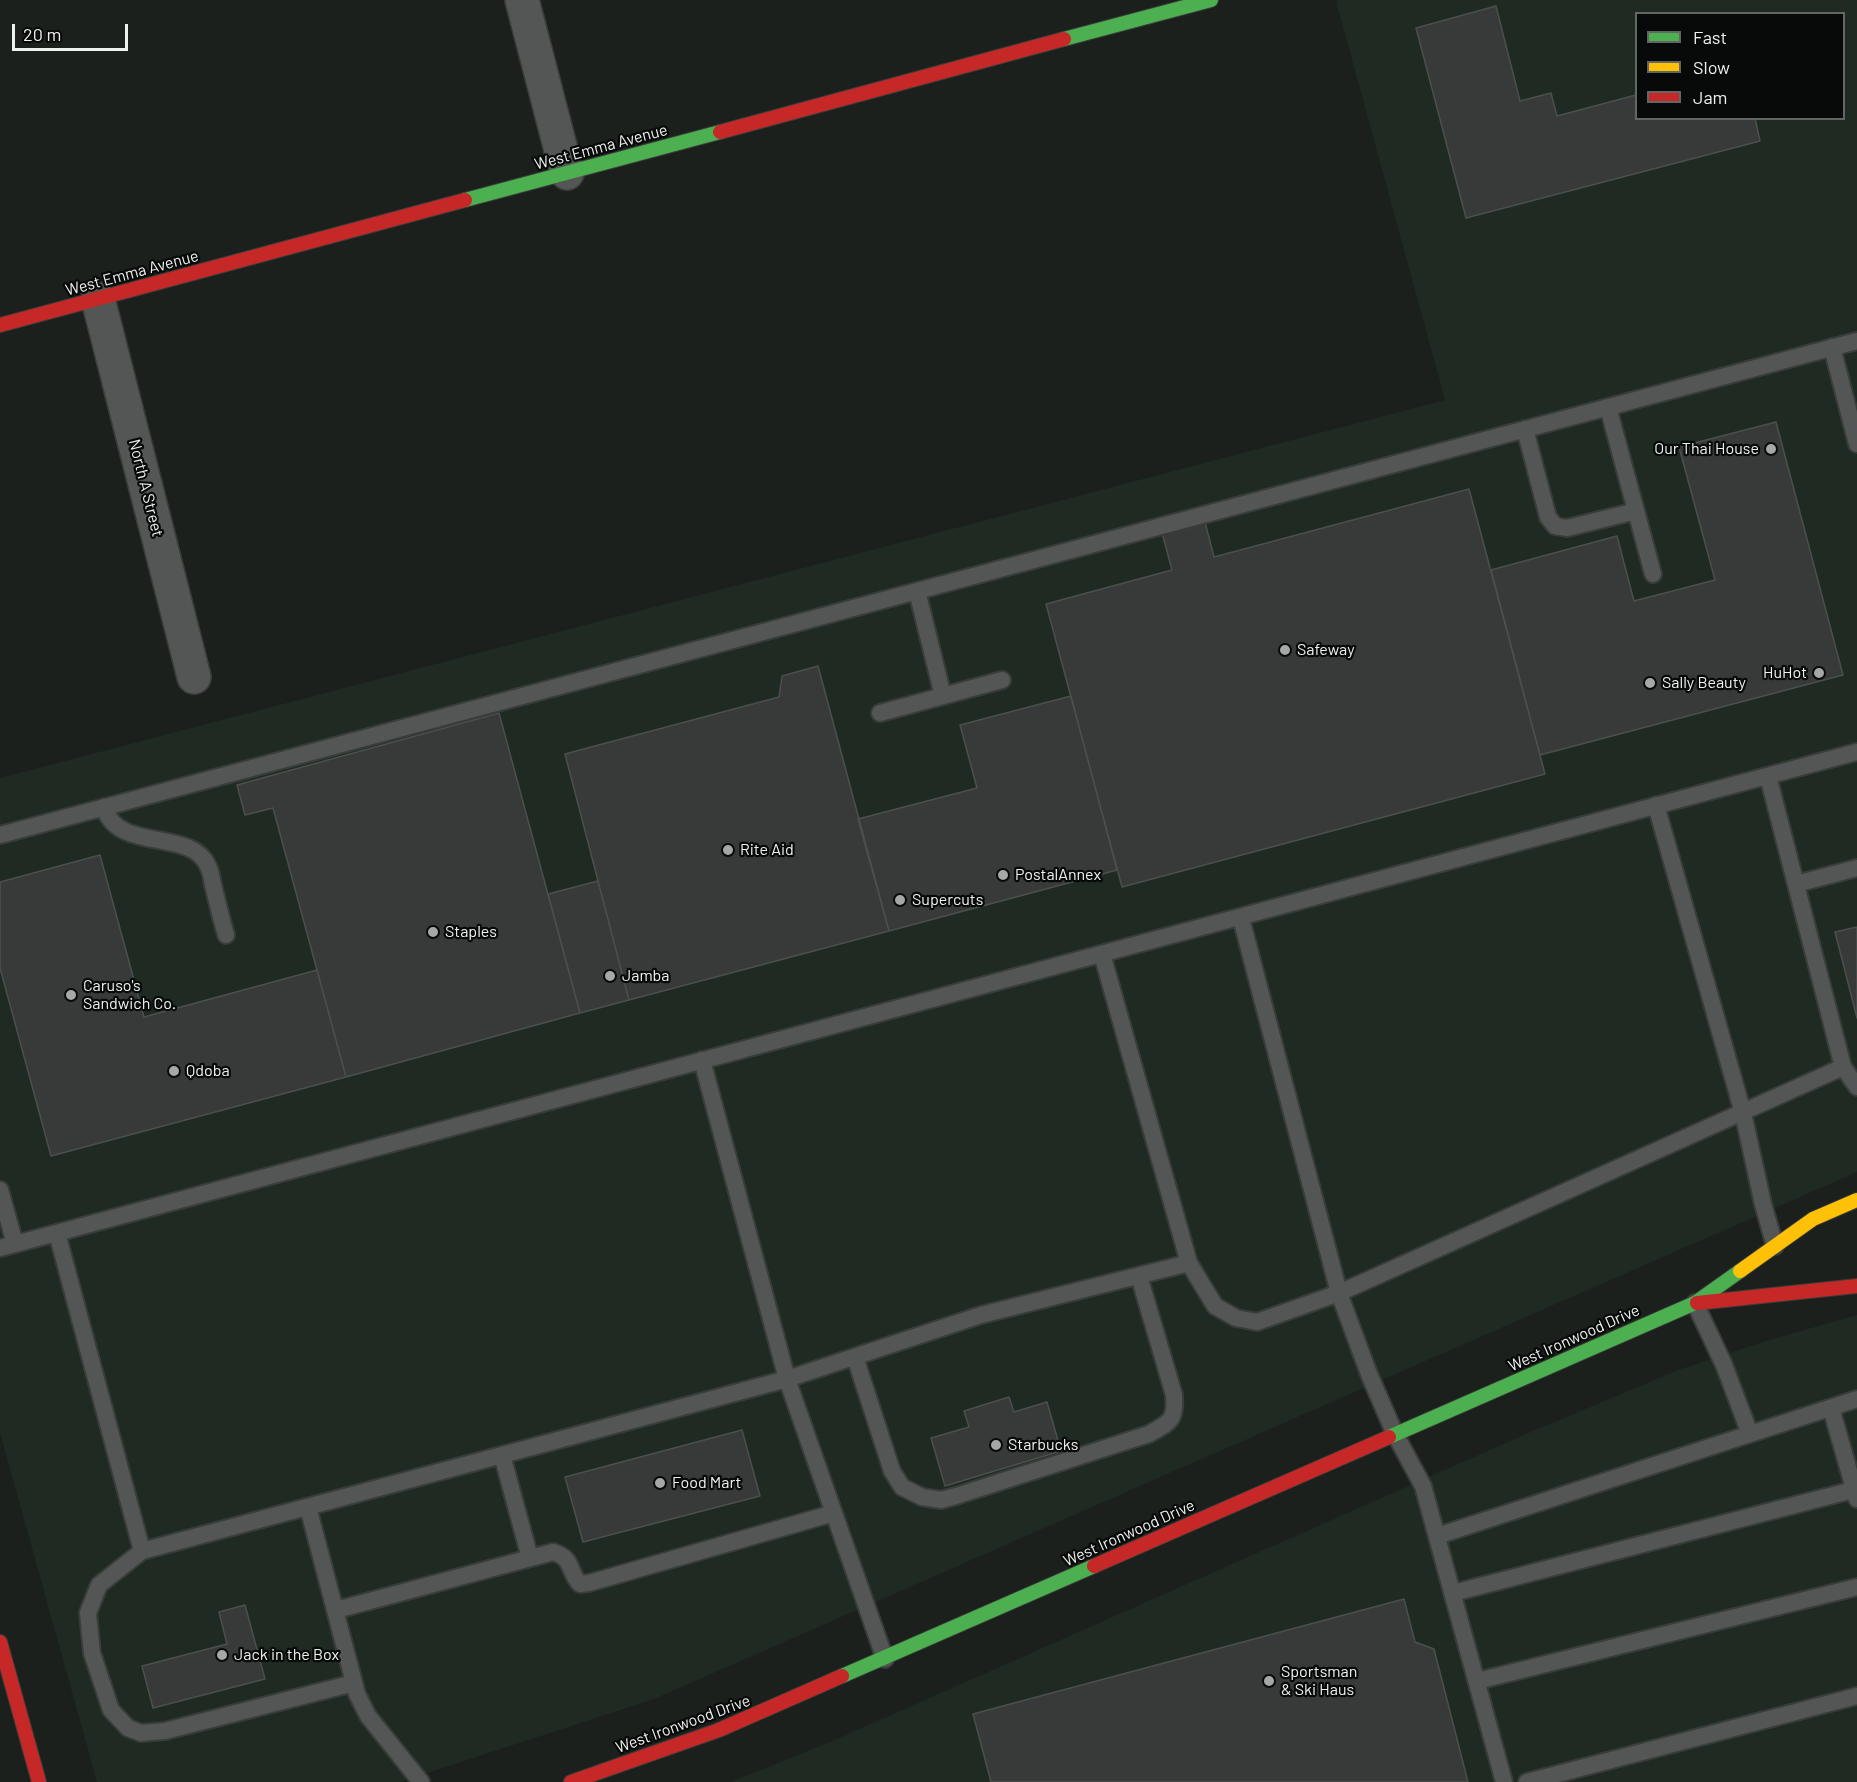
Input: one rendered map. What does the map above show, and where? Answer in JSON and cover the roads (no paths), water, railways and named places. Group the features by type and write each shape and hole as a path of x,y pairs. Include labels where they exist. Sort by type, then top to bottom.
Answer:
{"street":[{"path":"522,0 567,173"},
{"name":"West Emma Avenue","path":"0,325 1211,0"},
{"name":"North A Street","path":"98,299 194,677"},
{"name":"West Ironwood Drive","path":"571,1782 719,1730 1695,1303 1813,1219 1857,1200"},
{"name":"West Ironwood Drive","path":"1695,1303 1857,1286"},
{"path":"0,1642 8,1698 39,1782"}],"lane":[{"path":"0,835 1857,341"},
{"path":"1832,347 1857,444"},
{"path":"1608,407 1653,574"},
{"path":"1525,429 1548,517 1555,526 1567,528 1636,511"},
{"path":"917,591 943,696"},
{"path":"880,713 1002,680"},
{"path":"0,1190 8,1246 1857,752"},
{"path":"1768,776 1843,1067 1857,1087"},
{"path":"1656,805 1743,1113 1763,1204 1775,1246"},
{"path":"104,807 107,817 119,829 138,837 195,851 208,865 225,935"},
{"path":"1796,884 1857,868"},
{"path":"1240,918 1339,1293 1369,1374 1395,1434 1423,1486 1504,1782"},
{"path":"1102,954 1189,1263 1215,1306 1236,1318 1257,1322 1339,1293 1843,1067"},
{"path":"702,1060 787,1379 885,1659"},
{"path":"57,1233 142,1551"},
{"path":"354,1683 165,1731 141,1733 129,1728 111,1710 92,1653 88,1613 99,1585 142,1551 787,1379 981,1315 1189,1263"},
{"path":"855,1357 892,1471 902,1487 922,1497 941,1500 956,1496 1149,1434 1169,1423 1175,1413 1174,1395 1139,1276"},
{"path":"1695,1303 1724,1365 1750,1434"},
{"path":"1437,1536 1857,1400"},
{"path":"1453,1593 1856,1493 1831,1408"},
{"path":"502,1455 530,1558"},
{"path":"309,1507 354,1683 368,1716 421,1782"},
{"path":"336,1610 553,1552 562,1555 570,1564 575,1579 580,1584 589,1583 834,1513"},
{"path":"1477,1681 1857,1587"},
{"path":"1527,1782 1857,1696"}],"place":[{"name":"Our Thai House","path":"1771,449"},
{"name":"Safeway","path":"1285,650"},
{"name":"HuHot","path":"1819,673"},
{"name":"Sally Beauty","path":"1650,683"},
{"name":"Rite Aid","path":"728,850"},
{"name":"PostalAnnex","path":"1003,875"},
{"name":"Supercuts","path":"900,900"},
{"name":"Staples","path":"433,932"},
{"name":"Jamba","path":"610,976"},
{"name":"Caruso's Sandwich Co.","path":"71,995"},
{"name":"Qdoba","path":"174,1071"},
{"name":"Starbucks","path":"996,1445"},
{"name":"Food Mart","path":"660,1483"},
{"name":"Jack in the Box","path":"222,1655"},
{"name":"Sportsman & Ski Haus","path":"1269,1681"}]}
